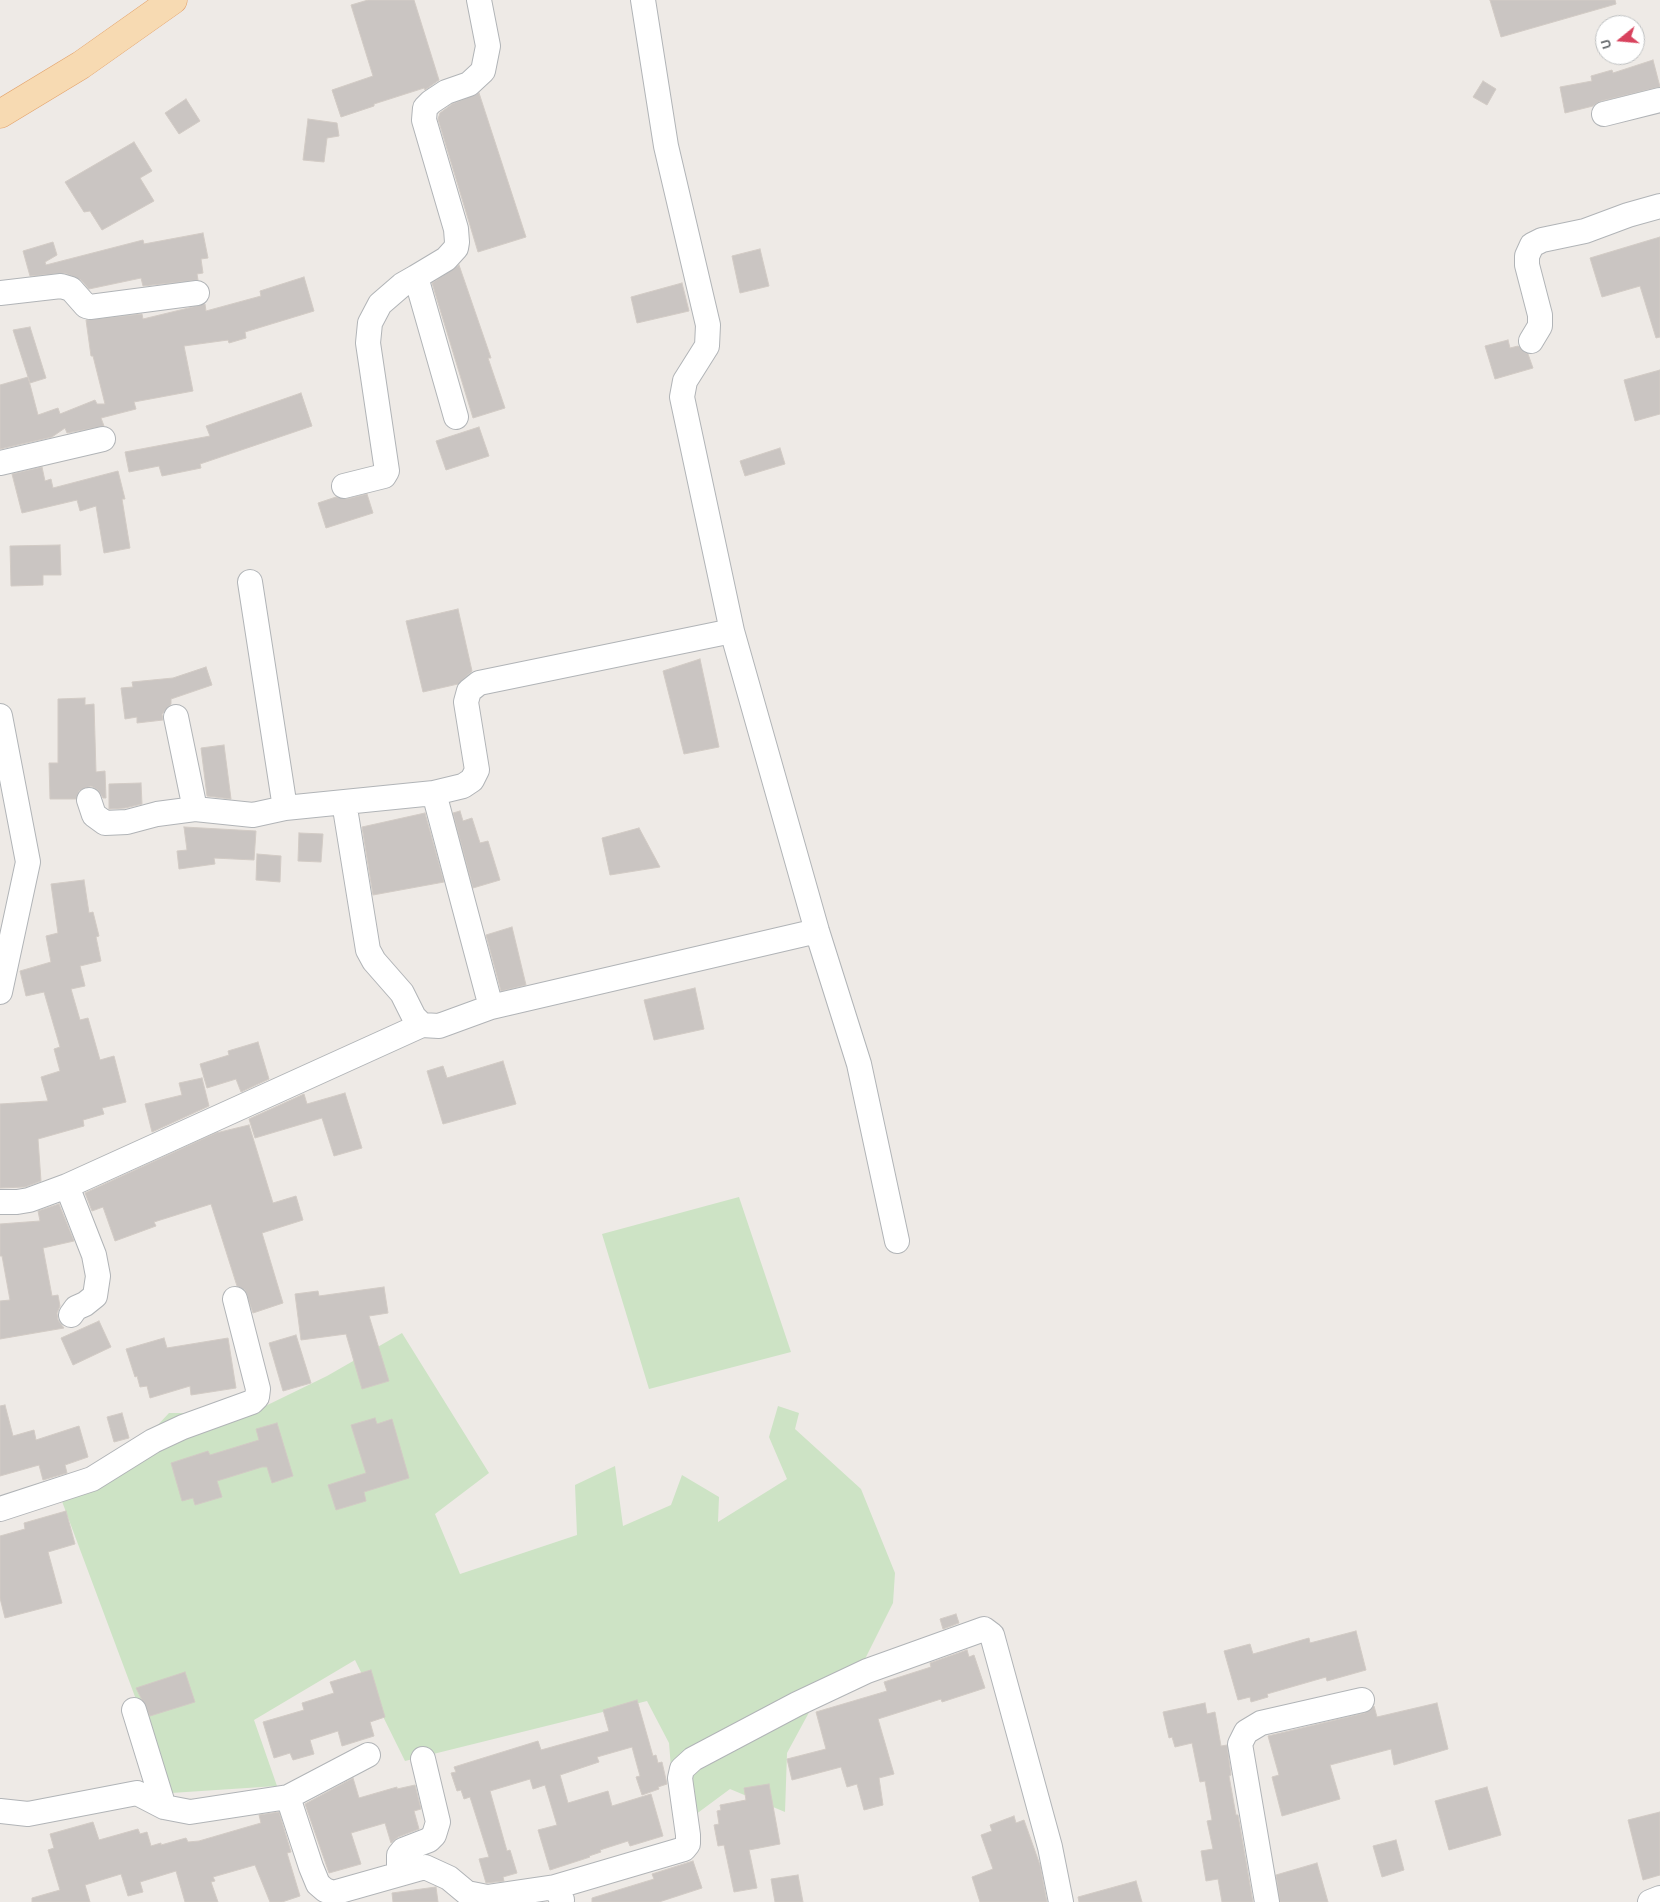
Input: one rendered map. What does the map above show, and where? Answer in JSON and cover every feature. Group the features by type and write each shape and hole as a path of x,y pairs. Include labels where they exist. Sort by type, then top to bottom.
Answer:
{"main road":[{"path":"0,114 81,65 173,0"}],"street":[{"path":"344,486 384,476 387,471 368,343 370,323 380,304 402,285 446,258 456,248 456,229 424,120 425,108 438,97 474,81 483,71 488,46 479,0"},
{"path":"643,0 666,146 708,325 707,346 685,381 682,397 732,631 817,932 859,1064 897,1241"},
{"path":"1604,114 1660,100"},
{"path":"1531,341 1540,326 1540,314 1527,265 1527,256 1532,245 1542,240 1585,231 1628,215 1660,206"},
{"path":"416,277 456,417"},
{"path":"0,293 61,286 71,289 86,306 90,307 197,293"},
{"path":"0,463 103,439"},
{"path":"250,582 286,808"},
{"path":"89,800 94,815 105,823 127,822 157,814 195,809 254,815 286,808 434,793 463,786 472,780 477,770 466,702 469,691 479,683 732,631"},
{"path":"0,716 3,761 28,862 0,992"},
{"path":"176,717 195,809"},
{"path":"434,793 492,1007"},
{"path":"344,802 368,950 374,961 402,993 414,1018 422,1025"},
{"path":"0,1202 29,1200 67,1186 422,1025 439,1026 492,1007 817,932"},
{"path":"67,1186 94,1255 98,1276 95,1296 86,1304 76,1308 71,1315"},
{"path":"0,1509 92,1479 153,1441 183,1427 252,1402 257,1397 258,1389 235,1299"},
{"path":"288,1797 310,1867 318,1884 325,1890 333,1892 399,1872 425,1867 449,1878 467,1893 487,1897 559,1895 684,1848 688,1844 680,1778 682,1769 693,1759 797,1704 861,1674 984,1629 992,1635 995,1644 1050,1847 1061,1902"},
{"path":"1267,1902 1240,1744 1246,1732 1261,1723 1362,1700"},
{"path":"134,1710 164,1807"},
{"path":"0,1811 28,1814 137,1793 164,1807 197,1812 288,1797 368,1756"},
{"path":"399,1872 399,1855 403,1850 429,1840 434,1835 438,1822 423,1759"},
{"path":"1650,1902 1660,1898"}],"green space":[{"path":"739,1197 791,1352 649,1389 602,1234"},
{"path":"402,1333 489,1473 435,1514 460,1574 577,1535 575,1485 615,1466 623,1526 671,1505 682,1475 719,1497 718,1522 787,1479 769,1437 778,1406 799,1413 795,1429 861,1489 895,1573 893,1603 856,1677 813,1705 787,1753 785,1812 730,1789 676,1829 669,1743 647,1701 405,1761 355,1660 254,1720 277,1786 171,1793 60,1496 113,1473 169,1413 251,1413 327,1376"}],"building":[{"path":"368,0 414,0 439,80 425,90 424,88 374,104 374,106 341,117 332,90 373,76 351,5"},
{"path":"1490,0 1615,0 1616,4 1501,37"},
{"path":"1653,60 1660,87 1601,101 1593,106 1565,113 1560,87 1592,81 1591,76 1612,70 1613,73 1638,65 1645,65 1645,63"},
{"path":"1483,81 1496,89 1487,105 1473,97"},
{"path":"479,93 526,237 478,252 438,119 440,113 452,104"},
{"path":"186,99 200,121 179,134 165,113"},
{"path":"308,119 337,123 339,136 327,138 324,162 303,160"},
{"path":"134,142 152,171 140,178 154,201 102,230 90,211 84,212 65,182"},
{"path":"203,233 208,258 201,259 203,273 197,274 198,280 143,286 141,278 89,289 81,280 65,273 30,276 23,251 53,242 57,255 45,262 46,265 143,240 144,244"},
{"path":"1660,237 1660,337 1656,338 1640,286 1602,297 1590,258"},
{"path":"760,249 769,286 740,293 732,256"},
{"path":"459,265 491,358 488,358 505,408 473,418 432,283"},
{"path":"304,277 314,311 245,332 246,338 229,343 228,340 184,346 193,391 134,402 136,409 101,418 104,426 67,433 65,428 52,437 0,449 0,385 28,377 38,415 58,408 60,414 95,400 97,404 105,404 93,356 91,356 86,320 142,314 143,319 205,304 206,311 261,296 260,291"},
{"path":"682,283 689,311 637,323 631,297"},
{"path":"30,327 46,378 30,383 13,330"},
{"path":"1508,340 1510,348 1518,346 1528,354 1533,368 1495,379 1485,346"},
{"path":"1660,370 1660,414 1635,421 1624,380"},
{"path":"301,393 312,426 200,464 201,468 162,476 159,466 129,472 125,452 210,436 206,426"},
{"path":"479,427 489,456 446,470 436,441"},
{"path":"780,448 785,464 745,476 740,461"},
{"path":"42,467 45,481 51,479 53,488 118,471 125,499 122,499 130,548 104,553 96,506 80,511 77,500 22,513 12,474"},
{"path":"367,494 373,513 326,528 318,503 336,497 347,499"},
{"path":"60,545 61,575 43,575 43,585 11,586 10,546"},
{"path":"458,609 472,671 458,684 423,692 406,621"},
{"path":"700,659 719,747 684,754 663,671"},
{"path":"206,667 212,685 171,699 171,704 162,714 163,720 137,723 137,717 125,719 121,688 133,687 132,682 173,678"},
{"path":"85,698 85,705 94,704 96,772 105,771 106,798 103,798 98,790 91,786 79,791 76,799 50,799 49,763 58,763 58,699"},
{"path":"224,745 231,799 207,796 201,748"},
{"path":"141,783 142,804 109,809 109,784"},
{"path":"460,811 463,821 472,818 480,843 488,841 500,880 473,888 453,813"},
{"path":"425,813 444,882 373,895 362,827"},
{"path":"184,827 256,831 254,860 214,858 215,864 179,869 177,851 187,850"},
{"path":"639,828 660,867 610,875 602,838"},
{"path":"299,833 323,834 321,862 298,861"},
{"path":"257,854 281,856 280,882 256,880"},
{"path":"84,880 89,913 93,912 99,936 96,937 101,961 80,966 85,986 71,989 80,1020 88,1018 100,1060 114,1056 126,1102 102,1108 104,1114 83,1120 84,1126 38,1139 41,1181 25,1187 0,1188 0,1104 48,1101 41,1077 60,1071 54,1049 60,1047 44,992 26,996 20,971 51,962 46,936 58,933 51,884"},
{"path":"512,927 526,985 501,991 486,935"},
{"path":"695,988 704,1029 654,1040 644,1000"},
{"path":"258,1042 269,1079 241,1092 236,1079 207,1088 200,1064 229,1055 228,1051"},
{"path":"503,1061 516,1104 443,1124 427,1071 443,1066 447,1078"},
{"path":"202,1078 209,1106 152,1132 145,1104 182,1095 179,1083"},
{"path":"345,1093 362,1148 334,1156 322,1118 255,1138 249,1119 304,1094 307,1104"},
{"path":"249,1125 273,1203 296,1196 303,1220 262,1233 283,1303 253,1313 245,1290 237,1286 211,1204 154,1222 156,1226 115,1241 103,1207 92,1211 85,1193 216,1133"},
{"path":"59,1204 74,1241 43,1248 52,1296 58,1295 60,1306 57,1313 58,1320 64,1328 0,1339 0,1301 10,1300 2,1256 0,1256 0,1224 40,1221 38,1211"},
{"path":"384,1287 388,1313 369,1316 389,1381 362,1389 346,1334 301,1340 295,1294 318,1291 319,1296"},
{"path":"99,1321 111,1347 73,1365 61,1338"},
{"path":"296,1335 311,1383 283,1391 269,1343"},
{"path":"164,1338 167,1348 228,1338 236,1388 191,1395 190,1386 150,1398 147,1386 140,1387 137,1376 135,1377 126,1349"},
{"path":"5,1405 13,1436 34,1430 36,1440 79,1426 88,1457 65,1465 67,1473 43,1480 39,1465 0,1476 0,1406"},
{"path":"122,1413 129,1438 114,1442 107,1417"},
{"path":"375,1418 377,1424 392,1419 409,1478 364,1492 366,1501 336,1510 328,1485 366,1473 351,1425"},
{"path":"277,1423 293,1476 272,1483 267,1467 262,1467 217,1481 222,1497 195,1505 193,1498 182,1501 171,1463 208,1451 210,1455 259,1440 256,1429"},
{"path":"66,1511 75,1544 48,1552 62,1603 5,1618 0,1598 0,1536 25,1529 24,1523"},
{"path":"956,1614 959,1623 943,1629 940,1619"},
{"path":"1356,1631 1366,1670 1327,1681 1326,1677 1267,1694 1268,1697 1251,1702 1250,1697 1238,1700 1224,1651 1250,1644 1253,1654 1309,1638 1310,1643"},
{"path":"967,1650 969,1657 974,1655 985,1688 942,1702 941,1699 878,1719 894,1774 879,1778 883,1805 864,1810 857,1784 847,1787 841,1767 792,1780 787,1759 826,1749 816,1712 887,1691 884,1682 931,1667 930,1663"},
{"path":"371,1670 385,1717 370,1722 374,1736 342,1746 338,1731 310,1740 314,1754 293,1760 290,1753 274,1758 263,1722 304,1710 302,1703 334,1693 330,1682"},
{"path":"185,1672 195,1702 150,1716 136,1688"},
{"path":"637,1700 653,1756 656,1755 658,1763 662,1762 667,1784 642,1795 636,1777 640,1776 632,1747 597,1757 599,1762 560,1775 568,1803 608,1791 612,1806 651,1794 663,1836 630,1846 628,1841 600,1850 601,1852 590,1857 550,1870 538,1830 557,1825 545,1785 533,1789 530,1779 490,1791 507,1851 510,1850 517,1873 503,1877 504,1881 486,1883 479,1859 489,1857 470,1797 464,1799 461,1790 457,1791 451,1773 456,1772 454,1767 538,1741 541,1750 609,1731 603,1710"},
{"path":"1205,1703 1207,1714 1215,1712 1221,1746 1227,1745 1231,1775 1229,1776 1236,1815 1238,1815 1253,1902 1222,1902 1218,1879 1206,1881 1201,1851 1213,1849 1207,1821 1212,1820 1205,1781 1200,1782 1192,1743 1175,1747 1172,1737 1169,1738 1163,1712"},
{"path":"1437,1703 1448,1749 1394,1765 1391,1749 1330,1765 1340,1799 1282,1816 1272,1777 1279,1775 1268,1736 1365,1713 1374,1706 1377,1717"},
{"path":"353,1778 359,1798 397,1787 397,1789 415,1785 421,1809 414,1811 419,1829 398,1837 391,1843 385,1823 351,1833 361,1864 329,1873 305,1804"},
{"path":"769,1784 780,1844 749,1850 757,1888 734,1892 724,1845 718,1846 714,1825 719,1824 717,1811 721,1810 720,1805 746,1800 744,1788"},
{"path":"1487,1787 1501,1835 1449,1850 1435,1801"},
{"path":"279,1812 291,1852 287,1853 300,1896 282,1902 270,1902 255,1865 213,1877 215,1881 211,1882 218,1902 185,1902 176,1871 140,1882 143,1892 128,1896 121,1874 85,1885 90,1902 32,1902 32,1898 60,1890 48,1850 54,1848 50,1834 93,1822 99,1840 138,1829 140,1834 147,1832 151,1846 186,1838 188,1842 199,1841 261,1823 259,1815"},
{"path":"1660,1812 1660,1875 1643,1880 1628,1820"},
{"path":"1014,1816 1016,1823 1024,1820 1040,1865 1047,1902 980,1902 972,1877 993,1869 981,1835 992,1831 990,1825"},
{"path":"1396,1840 1404,1870 1382,1877 1373,1846"},
{"path":"693,1861 702,1888 659,1902 592,1902 592,1898 654,1879 652,1874"},
{"path":"1317,1863 1328,1902 1280,1902 1276,1875"},
{"path":"798,1875 803,1902 775,1902 771,1879"},
{"path":"1136,1881 1142,1902 1079,1902 1078,1897"},
{"path":"436,1887 438,1902 393,1902 392,1893"}]}
